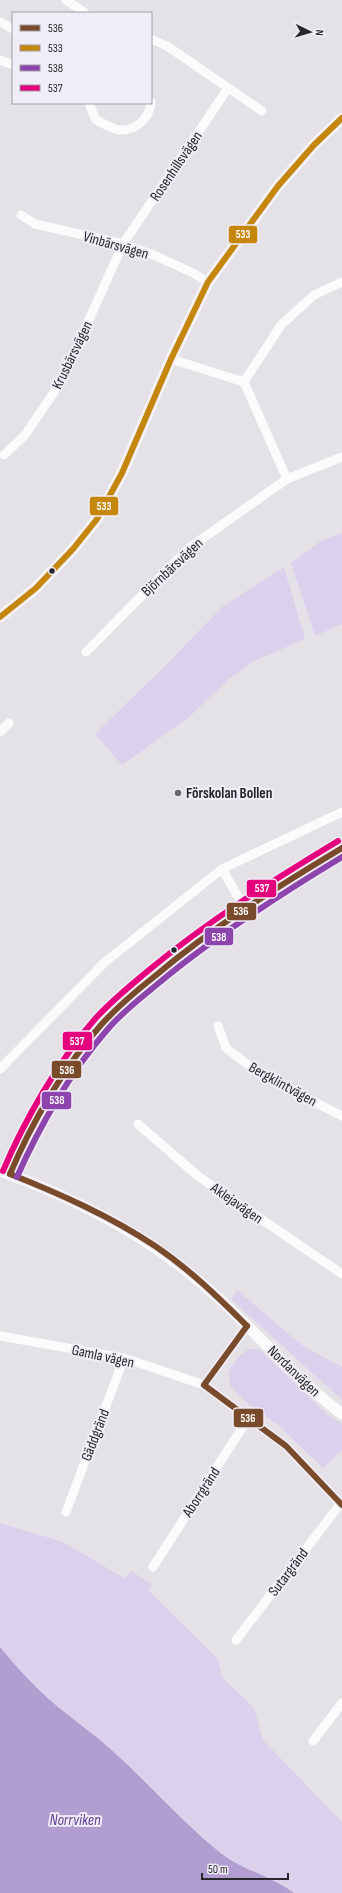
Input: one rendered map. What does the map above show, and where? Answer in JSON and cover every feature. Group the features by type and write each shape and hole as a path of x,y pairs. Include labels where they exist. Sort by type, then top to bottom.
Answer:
{"street":[{"path":"66,0 84,12"},
{"path":"0,22 12,28"},
{"path":"152,39 167,46 262,111"},
{"path":"0,60 12,65"},
{"name":"Rosenhillsvägen","path":"123,244 228,88"},
{"path":"89,104 96,120 119,130 135,128 146,117 150,104"},
{"path":"0,617 36,588 97,519 122,473 171,359 208,282 278,186 314,145 342,118"},
{"name":"Vinbärsvägen","path":"21,215 35,224 123,244 156,256 193,273 208,282"},
{"name":"Krusbärsvägen","path":"4,455 25,435 61,382 123,244"},
{"path":"244,382 281,325 314,295 342,282"},
{"path":"171,359 244,382 287,478"},
{"name":"Björnbärsvägen","path":"86,652 188,548 287,478 342,457"},
{"path":"0,732 10,723"},
{"path":"0,1069 105,962 222,869 342,812"},
{"path":"5,1172 17,1155 71,1062 110,1015 165,967 245,909 296,875 342,848"},
{"path":"222,869 245,909"},
{"name":"Bergklintvägen","path":"218,1026 226,1048 260,1074 342,1116"},
{"name":"Aklejavägen","path":"138,1124 199,1177 342,1274"},
{"name":"Nordanvägen","path":"5,1172 83,1206 123,1226 155,1246 187,1270 247,1326 314,1393 342,1414"},
{"path":"204,1384 247,1326"},
{"name":"Gamla vägen","path":"1,1339 124,1358 204,1384 286,1446 341,1504"},
{"name":"Gäddgränd","path":"66,1512 124,1358"},
{"name":"Aborrgränd","path":"152,1567 249,1417"},
{"name":"Sutargränd","path":"236,1640 341,1504"},
{"path":"313,1741 342,1703"}],"shaded area":[{"path":"342,533 342,624 315,636 291,563 321,541"},
{"path":"284,567 305,639 254,661 230,678 188,718 122,765 95,734 168,663 222,607"},
{"path":"237,1290 303,1346 342,1367 342,1400 231,1299"},
{"path":"249,1349 259,1349 327,1414 342,1424 342,1450 323,1468 279,1426 247,1403 231,1387 228,1372 239,1356"},
{"path":"0,1523 63,1542 124,1578 131,1571 152,1584 149,1591 218,1659 222,1677 254,1708 263,1740 342,1822 342,1893 294,1893 281,1883 250,1871 224,1855 189,1826 118,1756 40,1691 13,1664 0,1647"}],"water":[{"name":"Norrviken","path":"0,1647 39,1690 108,1747 222,1854 239,1865 277,1882 294,1893 0,1893"}],"transit line":[{"name":"533","path":"0,617 36,588 73,549 97,519 122,473 171,359 208,282 278,186 314,145 342,118"},
{"name":"537","path":"3,1171 21,1132 43,1092 68,1053 95,1019 108,1006 171,952 217,918 265,886 338,841"},
{"name":"536","path":"10,1174 28,1135 62,1077 88,1041 114,1012 134,993 177,958 223,924 342,848"},
{"name":"538","path":"17,1177 35,1139 69,1081 94,1046 119,1017 139,999 226,932 342,857"},
{"name":"536","path":"10,1174 47,1189 103,1215 138,1235 168,1255 191,1274 247,1326"},
{"name":"536","path":"247,1326 204,1385 286,1446 342,1505"}],"place":[{"name":"Förskolan Bollen","path":"178,793"}]}
